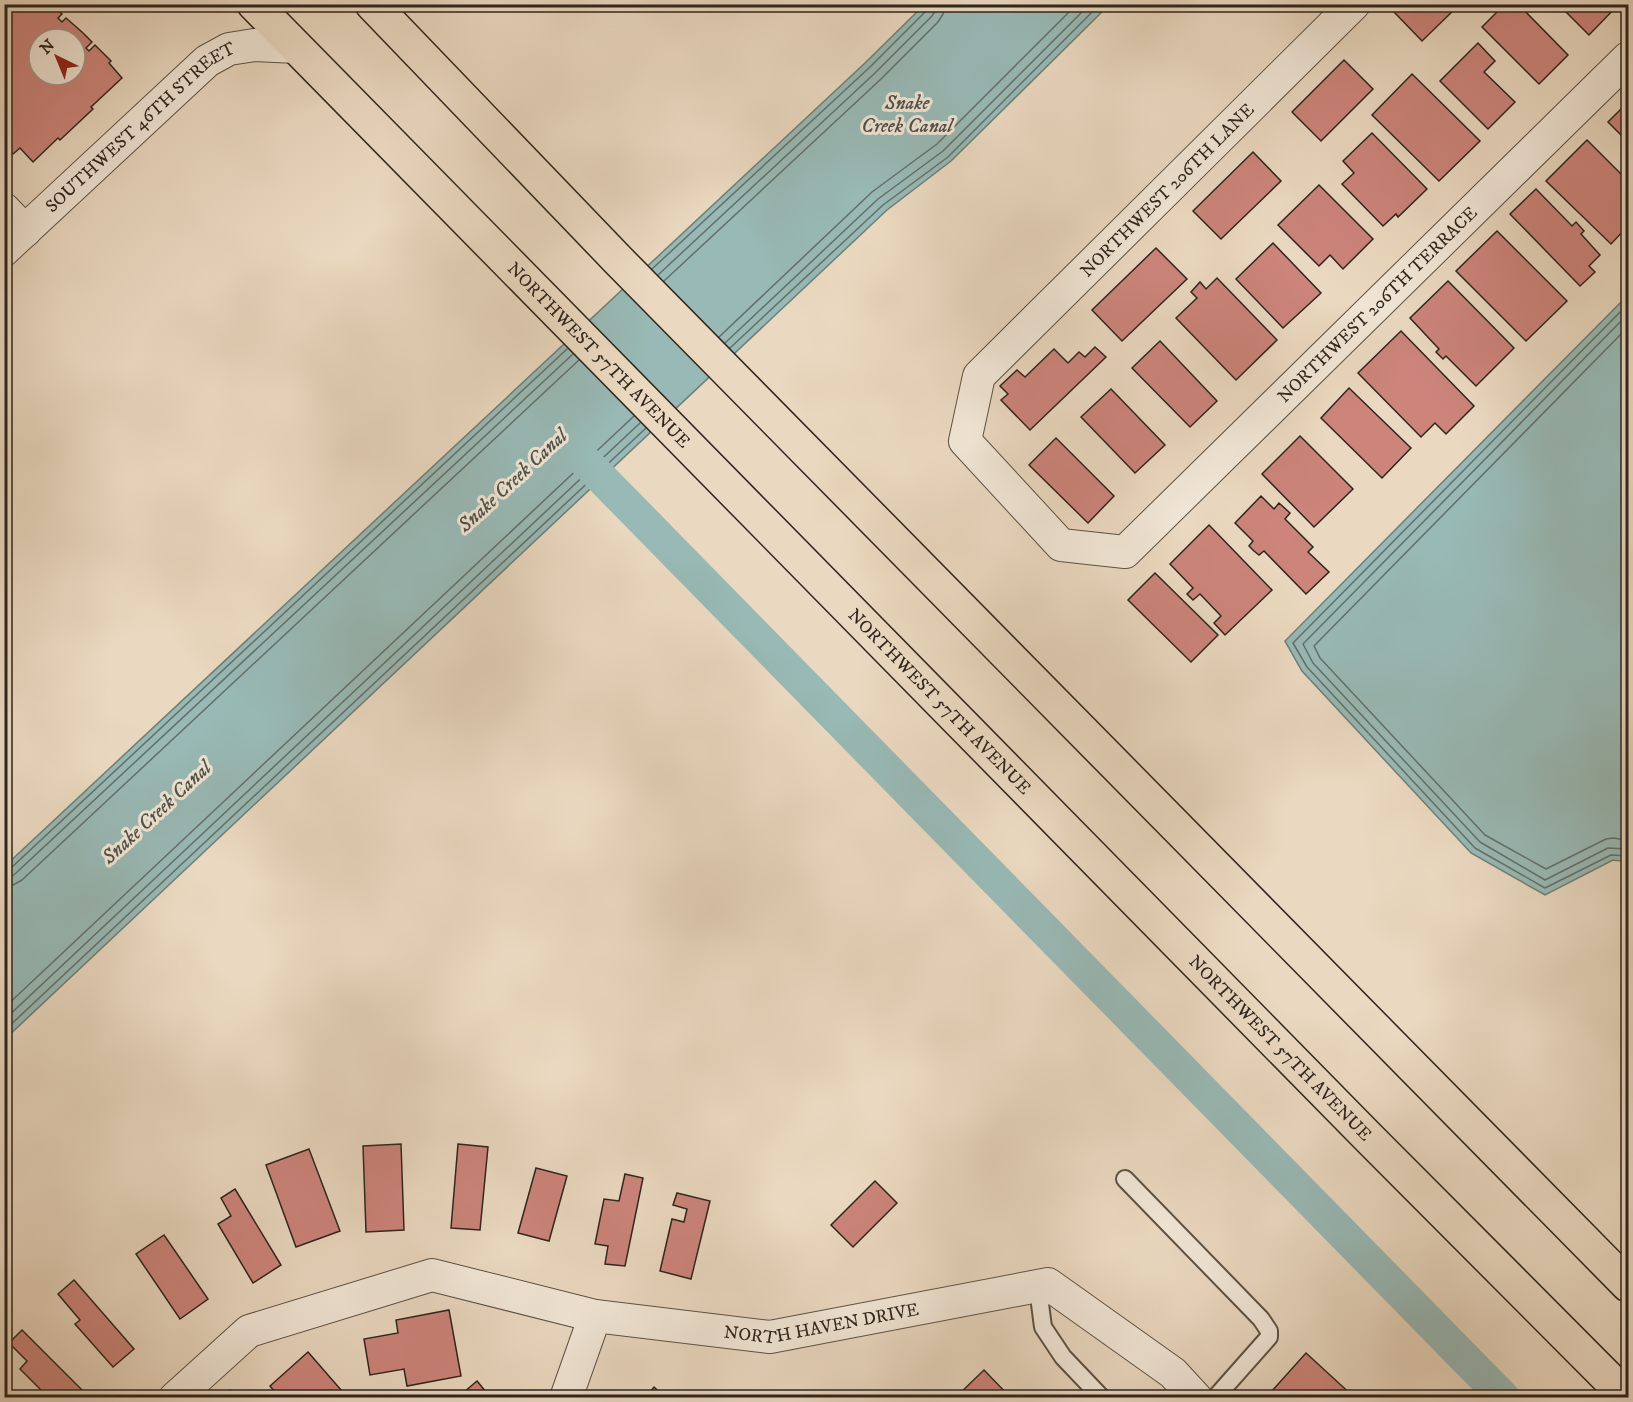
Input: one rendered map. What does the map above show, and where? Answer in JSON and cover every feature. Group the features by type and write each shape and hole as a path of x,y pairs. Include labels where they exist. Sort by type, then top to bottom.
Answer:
{"main road":[{"name":"NORTHWEST 57TH AVENUE","path":"254,4 1368,1137 1628,1398"},
{"path":"372,4 618,260 1629,1285"}],"street":[{"name":"NORTHWEST 206TH LANE","path":"1125,552 1060,545 965,441 979,376 1354,4"},
{"name":"SOUTHWEST 46TH STREET","path":"11,230 150,114 207,61 229,49 254,45 296,47"},
{"name":"NORTHWEST 206TH TERRACE","path":"1125,552 1629,58"},
{"name":"NORTH HAVEN DRIVE","path":"175,1398 249,1331 432,1275 595,1316 770,1337 1048,1284"},
{"path":"1048,1284 1173,1373 1199,1397"},
{"path":"566,1398 595,1316"}],"lane":[{"path":"1125,1179 1261,1319 1269,1331 1269,1337 1199,1397"},
{"path":"1048,1284 1040,1304 1042,1327 1063,1358 1102,1398"}],"water":[{"name":"Snake Creek Canal","path":"924,5 1109,5 951,161 887,210 5,1039 5,866 865,63"},
{"path":"1628,295 1628,862 1613,860 1545,895 1471,853 1302,671 1285,641"}],"building":[{"path":"4,4 58,4 62,8 59,11 62,14 58,18 62,22 66,18 76,27 27,27 27,87 87,87 87,49 89,51 95,45 111,61 109,63 122,78 91,107 93,109 33,162 20,148 13,154 4,145"},
{"path":"1402,4 1460,4 1422,41 1394,12"},
{"path":"1505,4 1518,4 1568,55 1539,84 1482,27"},
{"path":"1558,4 1619,4 1589,35"},
{"path":"87,37 92,42 87,47"},
{"path":"1478,43 1495,61 1484,72 1515,102 1488,129 1440,81"},
{"path":"1344,60 1373,89 1321,141 1292,112"},
{"path":"1412,74 1480,141 1439,181 1372,115"},
{"path":"1628,102 1628,142 1608,122"},
{"path":"1372,133 1427,189 1398,217 1396,214 1383,226 1342,184 1354,173 1343,161"},
{"path":"1587,140 1628,181 1628,226 1611,244 1546,181"},
{"path":"1253,152 1281,181 1221,239 1193,211"},
{"path":"1319,185 1373,239 1343,269 1330,255 1319,266 1278,225"},
{"path":"1536,189 1572,226 1576,222 1584,231 1581,234 1600,255 1589,266 1595,272 1580,286 1510,214"},
{"path":"1497,231 1567,301 1526,341 1456,271"},
{"path":"1273,243 1321,293 1283,328 1236,279"},
{"path":"1156,248 1187,279 1122,341 1092,310"},
{"path":"1217,278 1277,340 1236,380 1176,318 1197,298 1191,292 1200,282 1206,289"},
{"path":"1448,281 1514,348 1476,386 1446,356 1443,359 1436,352 1439,349 1410,318"},
{"path":"1401,331 1474,406 1446,434 1435,423 1421,437 1358,373"},
{"path":"1160,341 1217,401 1190,427 1132,368"},
{"path":"1095,347 1106,357 1030,430 1001,400 1008,394 1000,386 1017,370 1025,377 1054,349 1068,363 1079,352 1085,357"},
{"path":"1349,388 1411,448 1382,478 1321,418"},
{"path":"1111,389 1165,445 1135,473 1081,417"},
{"path":"1300,436 1353,489 1314,527 1262,474"},
{"path":"1056,438 1114,496 1088,523 1029,465"},
{"path":"1261,496 1274,509 1279,503 1290,513 1285,519 1313,547 1308,552 1329,572 1306,594 1264,551 1259,555 1249,546 1253,541 1235,523"},
{"path":"1209,525 1272,590 1225,635 1214,623 1221,616 1200,594 1193,600 1187,594 1193,588 1170,564"},
{"path":"1155,573 1218,635 1191,662 1128,600"},
{"path":"401,1144 404,1230 366,1232 363,1146"},
{"path":"458,1144 488,1147 480,1230 451,1228"},
{"path":"309,1149 340,1231 296,1247 266,1165"},
{"path":"536,1168 567,1176 549,1241 518,1233"},
{"path":"625,1174 643,1178 625,1266 605,1264 608,1246 595,1244 604,1199 619,1201"},
{"path":"875,1181 897,1203 853,1247 831,1225"},
{"path":"235,1189 281,1265 253,1283 218,1224 231,1216 221,1198"},
{"path":"677,1193 710,1201 691,1279 660,1271 672,1219 684,1222 687,1209 673,1205"},
{"path":"164,1235 208,1299 180,1319 136,1254"},
{"path":"74,1280 134,1349 113,1367 75,1324 80,1320 58,1294"},
{"path":"449,1310 461,1376 407,1386 404,1369 370,1375 364,1339 398,1333 396,1320"},
{"path":"22,1330 87,1395 84,1398 49,1398 20,1369 27,1361 9,1343"},
{"path":"308,1352 348,1398 280,1398 270,1386"},
{"path":"1306,1353 1355,1398 1277,1398 1271,1392"},
{"path":"984,1370 1011,1398 955,1398"},
{"path":"477,1381 491,1398 457,1398"},
{"path":"654,1387 666,1398 645,1398"},
{"path":"230,1390 237,1398 222,1398"}],"waterway":[{"path":"570,446 1504,1398"}]}
